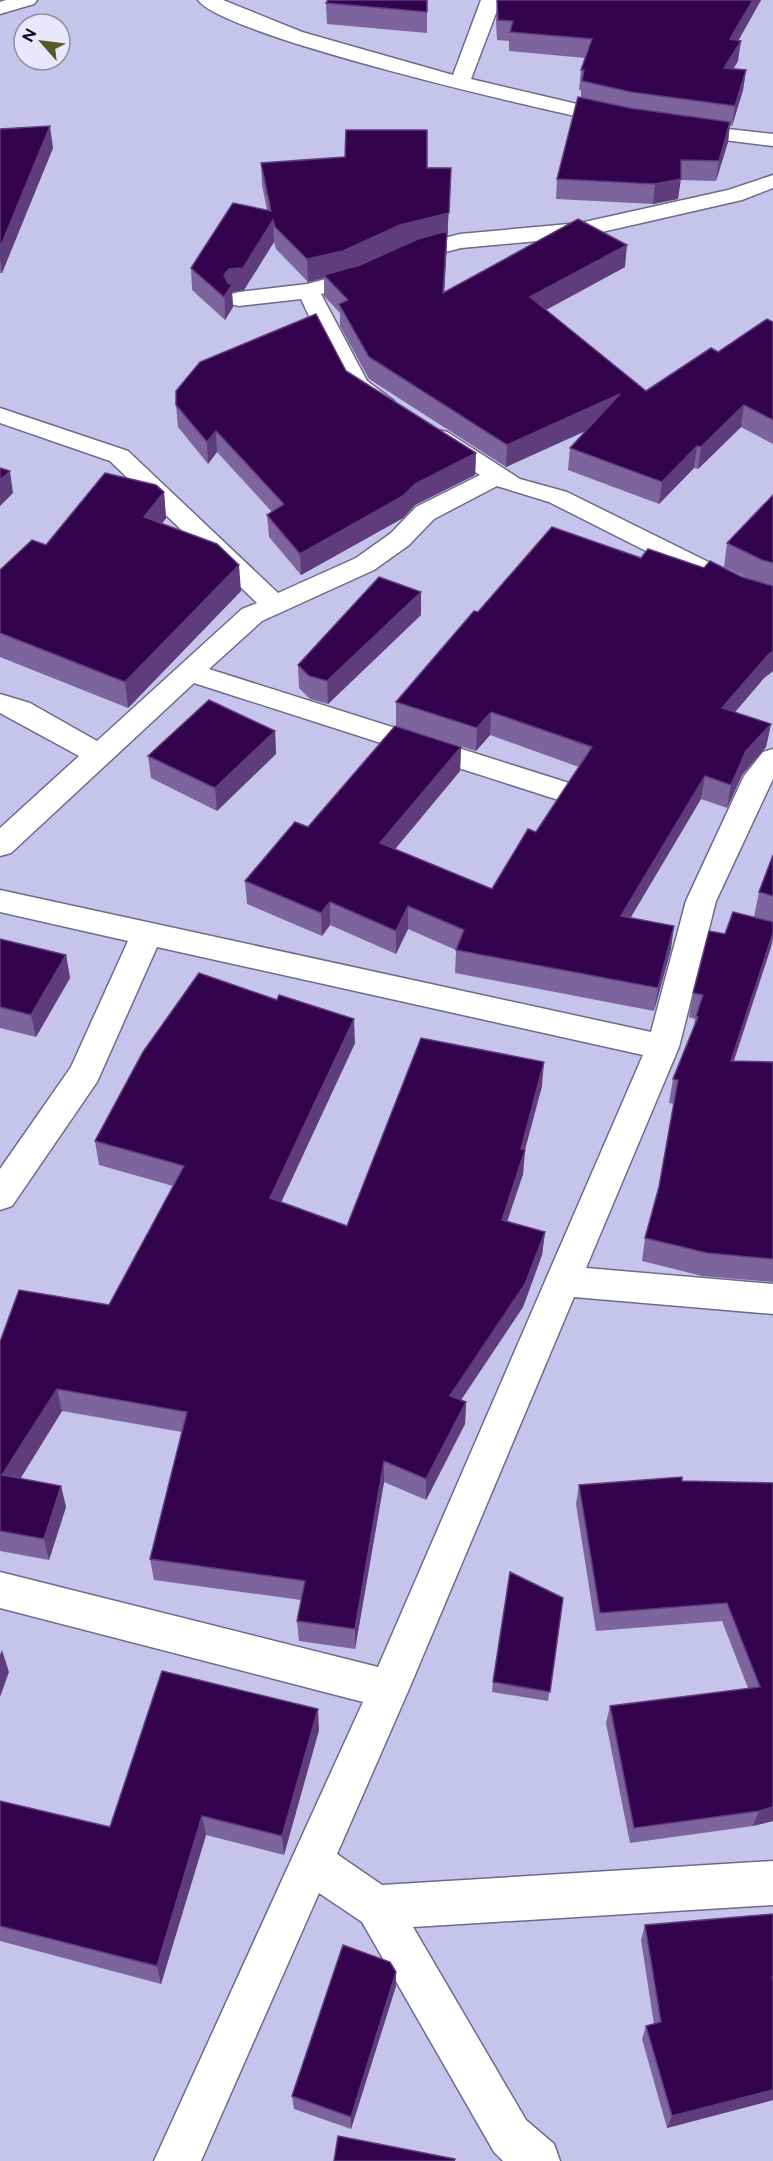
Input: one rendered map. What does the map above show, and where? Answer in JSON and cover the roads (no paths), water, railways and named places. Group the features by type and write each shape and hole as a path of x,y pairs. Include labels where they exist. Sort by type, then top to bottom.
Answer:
{"street":[{"path":"0,8 27,0"},
{"path":"208,0 242,18 281,33 460,83 637,123"},
{"path":"460,83 491,0"},
{"path":"658,126 773,140"},
{"path":"381,267 409,254 439,245 580,230 734,195 773,181"},
{"path":"239,299 308,291 352,280"},
{"path":"308,291 357,385 511,484 558,497 748,592 773,599"},
{"path":"0,415 98,447 118,456 275,605"},
{"path":"0,845 252,615 365,564 400,539 425,513 498,476"},
{"path":"188,672 559,790"},
{"path":"0,703 20,710 99,754"},
{"path":"177,2161 389,1689 564,1281 663,1047 701,901 759,776 773,759"},
{"path":"0,901 663,1047"},
{"path":"0,1196 85,1073 147,934"},
{"path":"564,1281 773,1299"},
{"path":"0,1590 389,1689"},
{"path":"311,1862 377,1907 510,2136 537,2161"},
{"path":"377,1907 773,1883"}]}
